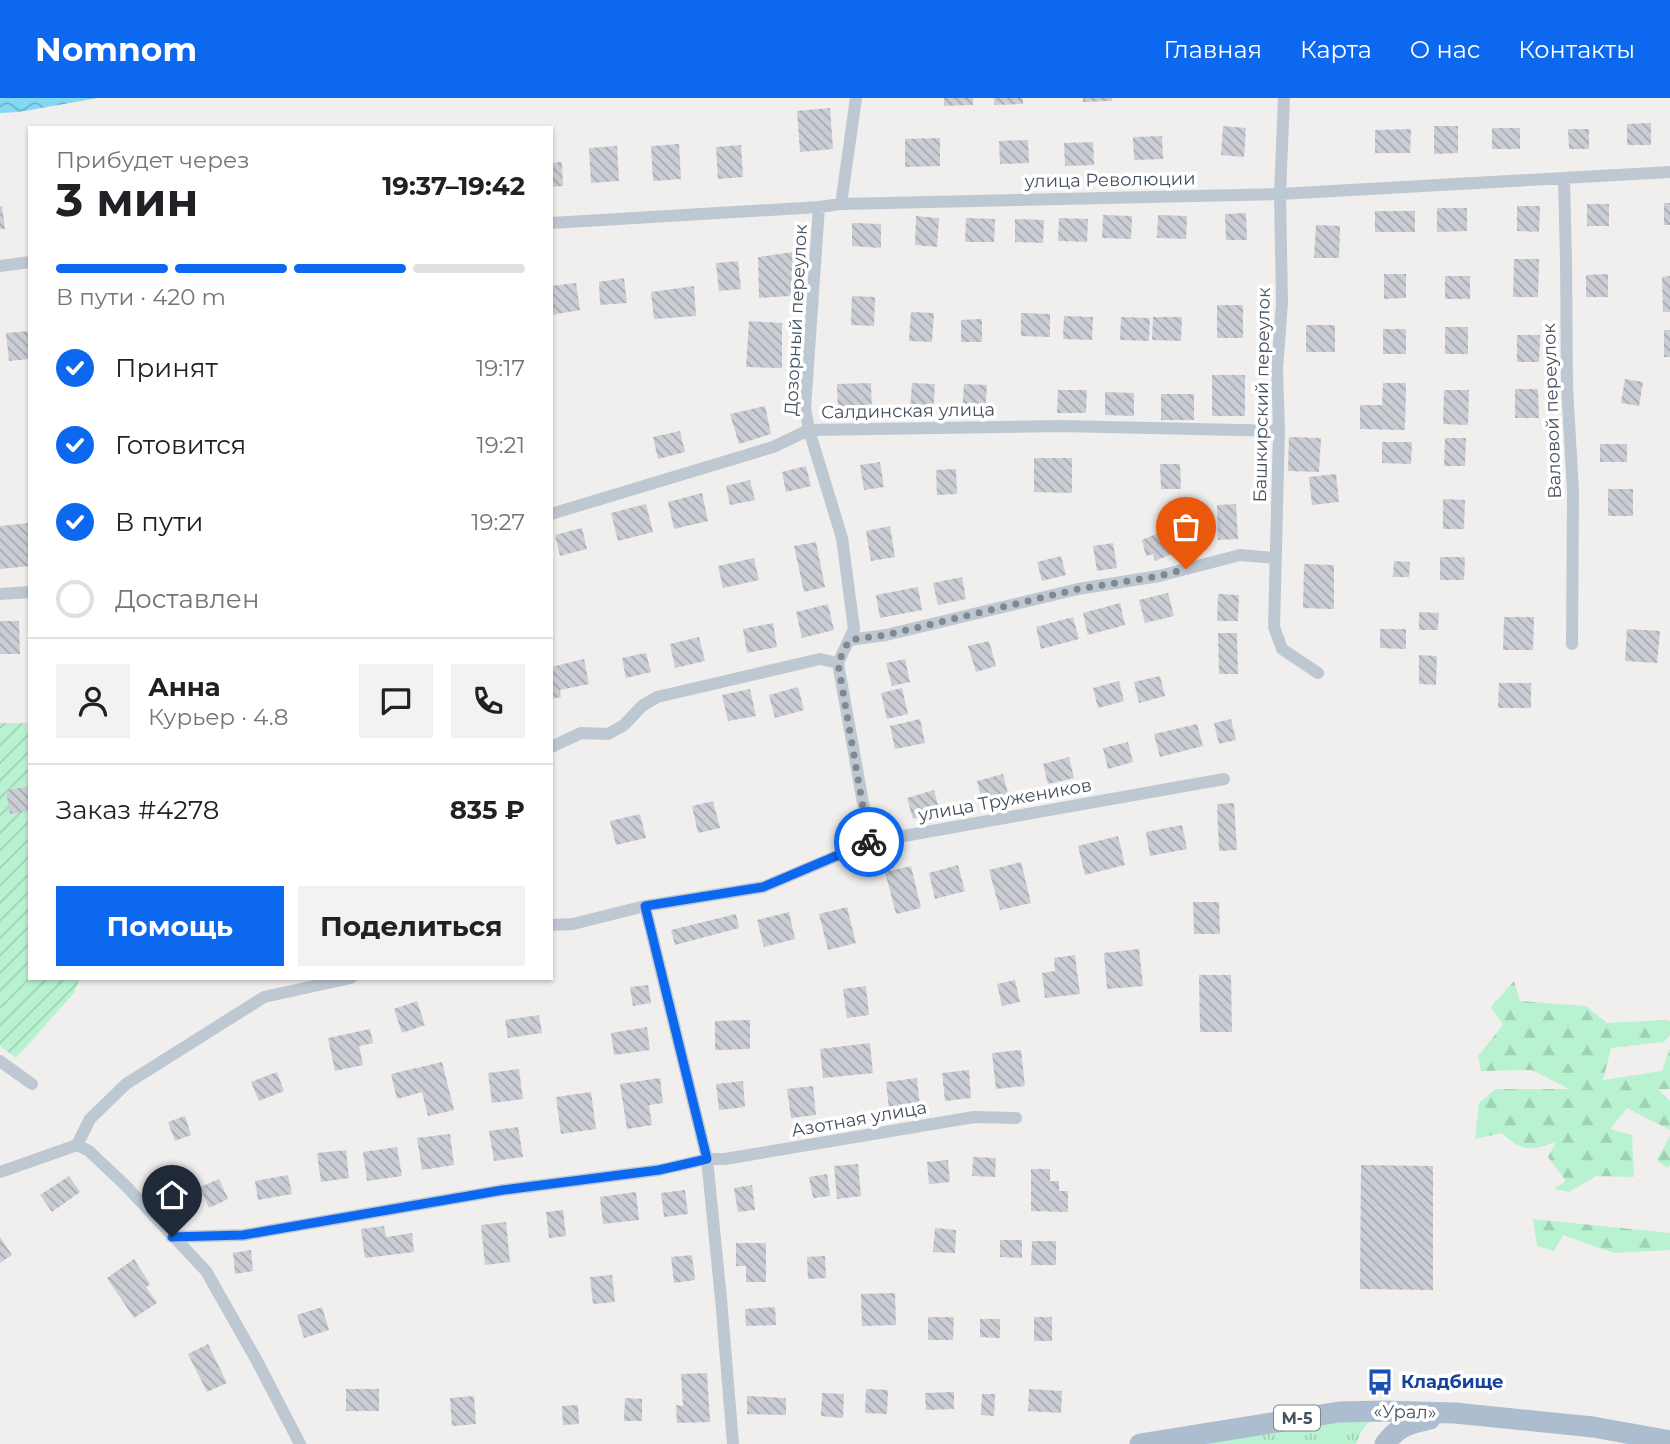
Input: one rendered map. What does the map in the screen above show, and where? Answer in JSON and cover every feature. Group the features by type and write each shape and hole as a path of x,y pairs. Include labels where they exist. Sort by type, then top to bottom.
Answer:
{"main road":[{"name":"«Урал»","path":"1140,1444 1339,1412 1455,1413 1593,1427 1670,1441"},
{"name":"М-5","path":"1385,1444 1392,1433 1405,1424 1455,1413"}],"street":[{"path":"841,204 856,98"},
{"name":"Башкирский переулок","path":"1284,98 1280,194 1282,303 1277,369 1279,431 1273,627 1282,649 1318,673"},
{"name":"улица Революции","path":"553,223 819,208 841,204 1280,194 1670,172"},
{"name":"Валовой переулок","path":"1564,178 1566,387 1573,491 1572,644"},
{"name":"Дозорный переулок","path":"819,208 806,408 809,430 842,538 854,629 838,663"},
{"path":"0,266 28,262"},
{"name":"Салдинская улица","path":"553,513 773,447 809,430 1061,426 1279,431"},
{"path":"849,640 886,635 1078,589 1159,576 1240,555 1276,558"},
{"path":"0,594 28,592"},
{"path":"553,746 580,733 608,734 624,725 642,706 657,697 820,659 838,663 870,842"},
{"name":"улица Тружеников","path":"553,925 573,924 645,906 763,887 870,842 1224,779"},
{"path":"645,906 707,1159 733,1444"},
{"path":"0,1172 77,1145 90,1119 126,1084 264,997 342,980"},
{"path":"0,1061 32,1084"},
{"name":"Азотная улица","path":"172,1237 243,1235 503,1190 659,1170 707,1159 725,1159 974,1117 1016,1118"},
{"path":"77,1145 89,1151 125,1185 206,1271 300,1444"}],"green space":[{"path":"0,723 28,723 28,980 79,980 74,993 16,1058 0,1046"},
{"path":"1514,981 1520,1001 1586,1006 1607,1023 1670,1021 1670,1035 1664,1042 1611,1048 1603,1080 1662,1071 1670,1048 1670,1089 1658,1089 1670,1101 1670,1130 1627,1108 1610,1129 1632,1135 1634,1177 1596,1176 1569,1192 1554,1189 1566,1181 1548,1157 1556,1142 1527,1148 1515,1144 1502,1133 1475,1139 1479,1103 1496,1089 1569,1089 1532,1070 1481,1071 1478,1056 1503,1025 1491,1007"},
{"path":"1670,1136 1670,1165 1667,1168 1657,1160"},
{"path":"1533,1219 1670,1233 1670,1250 1614,1253 1563,1235 1554,1251 1537,1246"},
{"path":"1371,1419 1356,1444 1189,1444 1274,1428"}],"water":[{"path":"0,98 98,98 0,113"}],"building":[{"path":"944,98 973,98 973,105 944,106"},
{"path":"994,98 1023,98 1023,104 994,105"},
{"path":"1083,98 1112,98 1112,101 1083,102"},
{"path":"830,108 833,149 800,152 797,111"},
{"path":"1651,123 1651,145 1627,145 1627,124"},
{"path":"1223,126 1246,128 1244,157 1221,155"},
{"path":"1434,126 1458,126 1458,153 1434,154"},
{"path":"1492,128 1520,128 1520,149 1492,149"},
{"path":"1411,129 1410,153 1375,153 1375,130"},
{"path":"1568,129 1589,129 1589,149 1569,149"},
{"path":"1162,136 1163,159 1134,160 1133,137"},
{"path":"940,138 940,166 905,167 905,139"},
{"path":"1028,140 1029,163 1000,164 999,141"},
{"path":"1093,142 1094,165 1065,166 1064,143"},
{"path":"679,144 681,179 653,181 651,146"},
{"path":"741,145 743,177 718,179 716,147"},
{"path":"617,146 619,181 591,183 589,148"},
{"path":"562,162 563,186 553,187 553,163"},
{"path":"1664,203 1670,203 1670,225 1664,225"},
{"path":"1587,204 1609,204 1609,226 1587,226"},
{"path":"2,206 5,229 0,229"},
{"path":"1517,206 1540,206 1539,232 1517,231"},
{"path":"1437,208 1467,208 1467,231 1437,232"},
{"path":"1375,211 1415,211 1415,232 1375,232"},
{"path":"1246,213 1247,240 1226,240 1225,214"},
{"path":"1103,215 1132,216 1131,239 1102,238"},
{"path":"1158,215 1187,216 1186,239 1157,238"},
{"path":"916,216 939,218 937,247 915,245"},
{"path":"966,218 995,219 994,242 965,242"},
{"path":"1059,218 1088,219 1087,242 1058,241"},
{"path":"1015,219 1044,220 1043,243 1015,242"},
{"path":"852,223 881,224 881,248 852,246"},
{"path":"1316,225 1340,226 1339,258 1314,258"},
{"path":"793,252 791,296 759,298 758,257"},
{"path":"1514,259 1539,259 1538,297 1513,297"},
{"path":"738,261 741,289 719,291 716,263"},
{"path":"1384,274 1406,274 1406,298 1384,299"},
{"path":"1608,274 1608,297 1586,297 1586,275"},
{"path":"1445,276 1470,276 1470,299 1445,299"},
{"path":"1670,276 1670,312 1663,312 1662,277"},
{"path":"624,278 627,303 600,305 599,282"},
{"path":"576,283 580,310 553,315 553,286"},
{"path":"694,286 696,316 654,319 651,292"},
{"path":"852,296 875,297 874,326 851,325"},
{"path":"1217,305 1243,305 1243,338 1217,338"},
{"path":"911,312 934,313 932,342 909,341"},
{"path":"1021,313 1050,314 1050,337 1021,336"},
{"path":"1064,316 1093,317 1092,340 1063,339"},
{"path":"1121,317 1150,318 1149,341 1120,340"},
{"path":"1153,317 1182,317 1181,341 1152,340"},
{"path":"982,319 982,342 961,342 961,320"},
{"path":"749,321 782,323 782,368 746,367"},
{"path":"1306,325 1335,325 1335,352 1306,352"},
{"path":"1445,327 1468,327 1468,354 1445,354"},
{"path":"1383,329 1406,329 1406,354 1383,354"},
{"path":"1664,330 1670,330 1670,357 1664,357"},
{"path":"28,331 28,359 9,361 6,333"},
{"path":"1517,335 1540,335 1539,362 1517,362"},
{"path":"1212,375 1245,375 1245,416 1212,416"},
{"path":"1625,379 1643,382 1639,406 1621,403"},
{"path":"871,383 872,414 838,415 837,384"},
{"path":"912,383 935,384 933,413 910,412"},
{"path":"1383,383 1406,383 1405,430 1360,429 1360,405 1382,405"},
{"path":"964,384 987,385 985,414 962,413"},
{"path":"1515,389 1538,389 1539,418 1515,418"},
{"path":"1058,390 1087,390 1086,413 1057,413"},
{"path":"1444,390 1469,390 1468,425 1443,424"},
{"path":"1105,392 1134,393 1134,416 1105,415"},
{"path":"1161,394 1194,394 1194,420 1161,420"},
{"path":"765,406 771,434 739,444 730,414"},
{"path":"680,431 685,452 658,459 653,437"},
{"path":"1289,437 1321,438 1319,472 1288,471"},
{"path":"1445,438 1466,438 1465,466 1444,466"},
{"path":"1382,442 1412,442 1411,464 1382,463"},
{"path":"1600,444 1627,444 1627,462 1600,462"},
{"path":"1034,458 1072,458 1072,493 1034,492"},
{"path":"880,462 884,487 864,490 860,465"},
{"path":"1160,464 1180,464 1181,489 1161,489"},
{"path":"806,466 811,486 786,492 782,472"},
{"path":"956,469 957,494 937,495 936,470"},
{"path":"1336,474 1339,502 1312,505 1309,477"},
{"path":"750,480 755,500 730,505 726,486"},
{"path":"1608,489 1633,489 1633,516 1608,516"},
{"path":"702,493 708,521 674,529 668,502"},
{"path":"1443,499 1465,500 1464,529 1443,529"},
{"path":"646,504 653,532 618,541 611,513"},
{"path":"1236,504 1238,539 1218,540 1217,505"},
{"path":"28,523 28,566 0,569 0,526"},
{"path":"890,526 895,557 871,561 866,531"},
{"path":"582,528 587,549 560,556 555,535"},
{"path":"1171,532 1174,553 1155,561 1153,554 1146,556 1142,540 1158,533"},
{"path":"816,542 825,587 804,592 794,546"},
{"path":"1113,543 1117,568 1097,571 1093,546"},
{"path":"1061,556 1066,575 1042,581 1037,562"},
{"path":"1440,557 1465,557 1464,580 1440,580"},
{"path":"754,558 759,580 723,588 718,566"},
{"path":"1394,561 1410,562 1409,577 1393,577"},
{"path":"1304,564 1334,565 1334,609 1303,608"},
{"path":"962,577 966,599 938,605 933,583"},
{"path":"918,587 922,610 880,618 876,595"},
{"path":"1168,593 1174,616 1145,623 1139,600"},
{"path":"1218,594 1239,595 1238,621 1217,621"},
{"path":"1120,603 1125,625 1088,635 1083,613"},
{"path":"828,604 834,630 802,638 796,612"},
{"path":"1419,612 1439,613 1438,630 1419,630"},
{"path":"1073,617 1079,639 1041,649 1036,627"},
{"path":"1504,617 1534,617 1533,650 1503,650"},
{"path":"0,621 19,621 20,654 0,654"},
{"path":"773,623 777,647 747,653 743,629"},
{"path":"1380,629 1406,629 1406,649 1380,648"},
{"path":"1627,629 1660,631 1657,663 1625,661"},
{"path":"1218,633 1237,633 1238,674 1219,674"},
{"path":"699,637 705,661 675,668 670,644"},
{"path":"989,641 996,666 976,672 968,646"},
{"path":"646,653 651,672 626,678 622,658"},
{"path":"1419,655 1437,656 1436,685 1419,684"},
{"path":"584,659 589,684 560,690 561,697 553,699 553,667"},
{"path":"905,659 910,682 892,686 886,663"},
{"path":"1160,676 1165,696 1139,703 1134,682"},
{"path":"1119,681 1124,701 1098,708 1093,688"},
{"path":"1499,683 1531,683 1531,708 1498,708"},
{"path":"798,687 804,710 775,718 769,695"},
{"path":"902,688 908,714 887,719 881,693"},
{"path":"750,689 756,716 728,721 722,695"},
{"path":"920,719 925,743 895,749 890,726"},
{"path":"1231,719 1236,740 1219,744 1214,723"},
{"path":"1197,724 1203,746 1160,757 1154,734"},
{"path":"1128,742 1133,762 1108,769 1103,748"},
{"path":"1069,757 1074,778 1048,784 1043,764"},
{"path":"1003,774 1008,794 982,801 977,781"},
{"path":"27,787 28,811 10,814 6,790"},
{"path":"934,790 940,812 913,819 907,798"},
{"path":"713,801 720,828 698,833 692,806"},
{"path":"1234,803 1237,850 1219,851 1217,804"},
{"path":"640,814 646,838 616,845 610,821"},
{"path":"1182,825 1187,849 1150,856 1146,832"},
{"path":"1118,836 1125,865 1085,875 1078,846"},
{"path":"1021,862 1031,903 1000,910 989,870"},
{"path":"958,865 965,891 935,899 929,873"},
{"path":"911,866 921,908 896,914 885,872"},
{"path":"1193,902 1219,902 1220,934 1194,934"},
{"path":"847,907 856,943 828,950 819,914"},
{"path":"789,912 795,939 764,947 757,920"},
{"path":"736,914 739,928 675,945 671,930"},
{"path":"1139,949 1143,986 1107,989 1104,953"},
{"path":"1075,955 1080,994 1045,998 1042,973 1055,971 1054,958"},
{"path":"1199,975 1231,975 1232,1032 1200,1032"},
{"path":"1015,980 1020,1002 1002,1006 997,984"},
{"path":"648,985 651,1003 633,1006 630,987"},
{"path":"866,986 869,1015 847,1018 843,989"},
{"path":"417,1001 425,1025 402,1033 394,1009"},
{"path":"539,1015 542,1033 508,1038 505,1020"},
{"path":"750,1020 750,1049 715,1050 715,1021"},
{"path":"647,1027 650,1050 614,1055 611,1033"},
{"path":"370,1029 373,1043 359,1046 363,1065 335,1071 328,1038"},
{"path":"870,1043 873,1073 823,1078 820,1049"},
{"path":"1021,1050 1025,1086 996,1089 992,1053"},
{"path":"442,1062 454,1110 428,1116 422,1092 397,1099 391,1074"},
{"path":"519,1069 523,1099 492,1103 488,1073"},
{"path":"969,1070 971,1098 945,1101 942,1073"},
{"path":"277,1072 284,1091 259,1101 251,1082"},
{"path":"660,1078 663,1103 649,1105 652,1125 627,1129 620,1084"},
{"path":"917,1078 920,1106 889,1109 886,1082"},
{"path":"743,1081 745,1107 719,1110 716,1084"},
{"path":"813,1086 816,1115 791,1118 787,1089"},
{"path":"591,1092 596,1129 561,1134 556,1097"},
{"path":"185,1116 191,1135 175,1141 168,1122"},
{"path":"518,1127 523,1157 494,1161 489,1131"},
{"path":"450,1134 454,1165 422,1170 417,1138"},
{"path":"397,1147 402,1176 367,1181 363,1152"},
{"path":"346,1150 349,1178 321,1182 317,1153"},
{"path":"973,1157 996,1158 995,1177 972,1176"},
{"path":"948,1160 950,1182 929,1184 927,1162"},
{"path":"858,1164 861,1196 837,1199 834,1166"},
{"path":"1361,1165 1433,1166 1433,1290 1360,1289"},
{"path":"1031,1169 1050,1169 1050,1181 1059,1181 1059,1191 1068,1191 1068,1212 1031,1211"},
{"path":"827,1174 830,1196 813,1198 809,1177"},
{"path":"288,1175 292,1194 258,1200 255,1181"},
{"path":"69,1176 80,1192 52,1212 40,1195"},
{"path":"219,1179 228,1199 209,1208 200,1187"},
{"path":"752,1185 755,1210 738,1212 734,1188"},
{"path":"685,1190 688,1214 664,1217 661,1193"},
{"path":"636,1192 639,1220 603,1224 600,1197"},
{"path":"563,1210 566,1236 549,1238 546,1212"},
{"path":"506,1222 510,1262 485,1265 481,1225"},
{"path":"384,1226 386,1237 412,1233 414,1252 365,1258 361,1229"},
{"path":"935,1228 956,1230 955,1253 933,1252"},
{"path":"0,1237 12,1255 0,1263"},
{"path":"1000,1240 1022,1240 1022,1258 1000,1257"},
{"path":"1032,1241 1056,1241 1056,1265 1031,1265"},
{"path":"736,1243 766,1243 766,1282 746,1282 746,1266 736,1266"},
{"path":"251,1250 253,1271 235,1274 233,1253"},
{"path":"692,1255 695,1280 674,1283 671,1257"},
{"path":"825,1256 826,1278 808,1279 807,1257"},
{"path":"134,1259 150,1284 146,1287 157,1303 134,1318 107,1278"},
{"path":"612,1275 615,1302 593,1304 590,1277"},
{"path":"895,1293 896,1325 862,1326 861,1294"},
{"path":"322,1307 329,1330 304,1338 297,1315"},
{"path":"775,1307 776,1325 746,1326 745,1309"},
{"path":"928,1317 954,1317 953,1340 928,1340"},
{"path":"1034,1317 1052,1317 1052,1341 1034,1341"},
{"path":"980,1319 1000,1319 1000,1338 980,1337"},
{"path":"208,1344 227,1383 207,1392 188,1354"},
{"path":"707,1373 710,1422 677,1423 676,1405 683,1406 681,1374"},
{"path":"346,1389 379,1389 379,1411 346,1411"},
{"path":"866,1389 888,1390 887,1414 865,1413"},
{"path":"1029,1389 1062,1391 1061,1413 1028,1411"},
{"path":"954,1392 954,1409 926,1410 925,1393"},
{"path":"822,1393 844,1394 843,1418 821,1416"},
{"path":"982,1394 995,1394 994,1416 981,1415"},
{"path":"474,1396 476,1424 452,1426 450,1398"},
{"path":"747,1396 786,1398 786,1415 747,1414"},
{"path":"625,1398 642,1399 642,1421 624,1421"},
{"path":"578,1405 579,1424 563,1425 562,1406"}],"way so far":[{"path":"869,842 838,663 849,640 886,635 1078,589 1186,569"}],"place":[{"name":"Кладбище","path":"1380,1382"}],"route":[{"path":"172,1237 243,1235 503,1190 659,1170 707,1159 645,906 763,887 869,842"}]}
